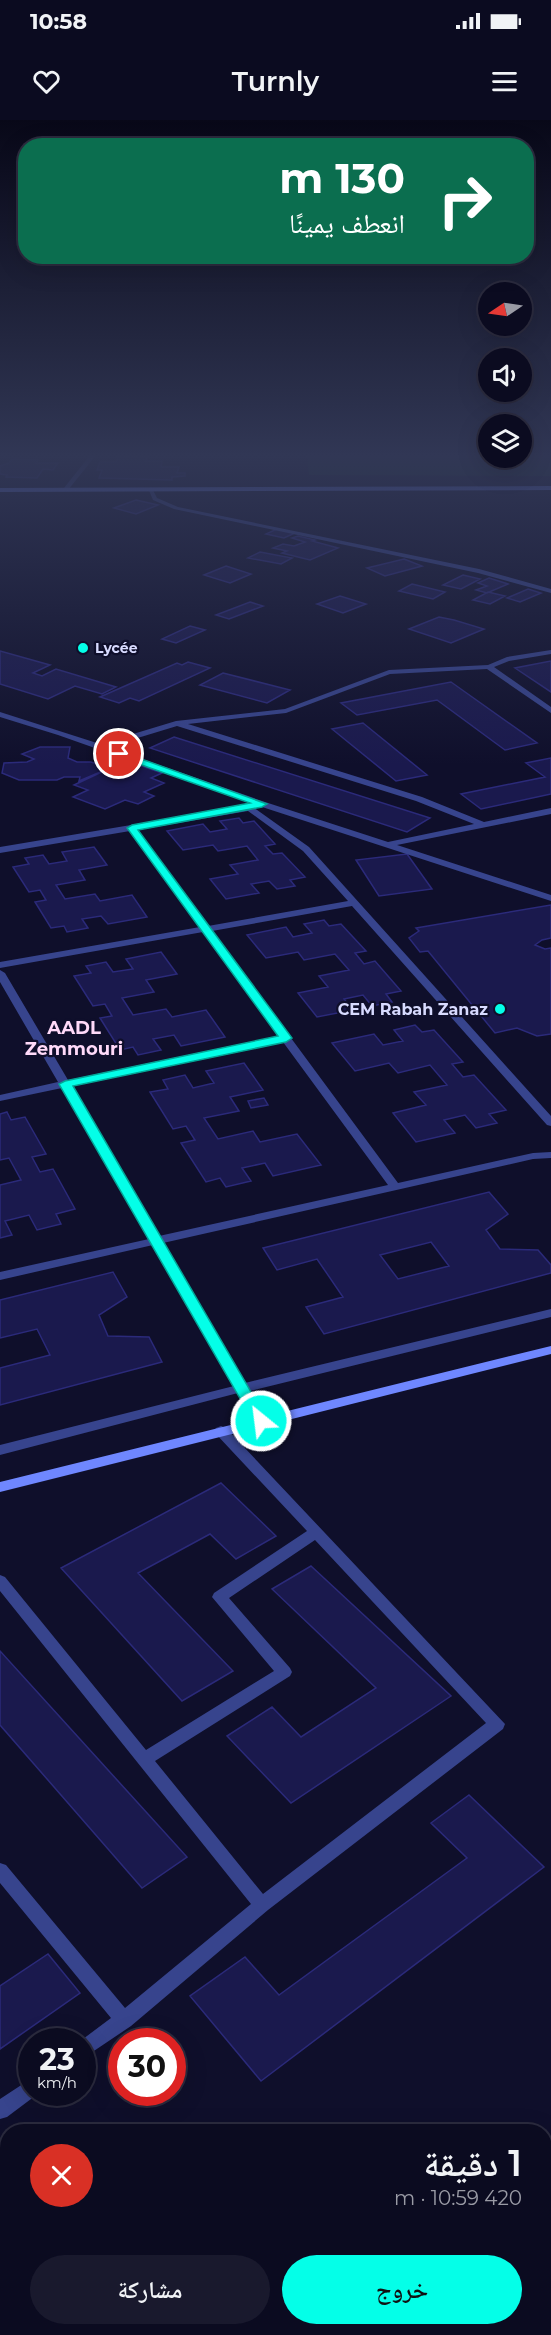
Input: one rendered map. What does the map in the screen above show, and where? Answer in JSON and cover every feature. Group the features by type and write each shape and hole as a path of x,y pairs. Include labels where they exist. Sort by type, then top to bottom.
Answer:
{"street":[{"path":"412,557 468,569 551,591"},
{"path":"99,747 176,723 286,711 389,672 489,667 507,659 551,652"},
{"path":"489,667 551,711"},
{"path":"0,714 262,804 551,898"},
{"path":"176,723 419,799 484,825"},
{"path":"0,850 250,808 262,804"},
{"path":"250,808 306,849 551,1123"},
{"path":"389,844 551,812"},
{"path":"132,828 395,1187"},
{"path":"0,965 354,903"},
{"path":"0,973 261,1421"},
{"path":"0,1098 286,1038"},
{"path":"0,1276 533,1156 551,1155"},
{"path":"0,1450 551,1313"},
{"path":"0,1487 551,1350"},
{"path":"96,2040 124,2020 262,1905 496,1724 221,1431"},
{"path":"144,1759 284,1672 219,1597 317,1532"},
{"path":"0,1581 262,1905"},
{"path":"0,1870 124,2020"},
{"path":"0,2110 18,2097"}],"building":[{"path":"289,557 292,558 281,564 248,558"},
{"path":"404,559 422,566 385,576 367,568"},
{"path":"226,566 251,574 230,583 204,575"},
{"path":"463,575 480,579 461,589 443,585"},
{"path":"489,578 508,584 487,593 476,590 487,586 478,583"},
{"path":"412,584 445,592 433,599 399,591"},
{"path":"528,589 541,593 520,602 507,598"},
{"path":"488,592 505,596 490,604 473,600"},
{"path":"340,596 366,604 343,613 317,604"},
{"path":"250,602 263,606 229,619 216,615"},
{"path":"439,617 484,629 451,643 409,629"},
{"path":"190,626 205,630 176,643 162,639"},
{"path":"0,651 50,665 33,673 42,676 56,669 116,687 102,694 75,686 48,699 0,684"},
{"path":"551,661 551,692 515,668"},
{"path":"188,662 210,668 139,701 130,698 119,703 100,697 177,663 182,665"},
{"path":"223,673 290,690 267,703 200,685"},
{"path":"451,682 537,743 505,750 437,700 357,715 341,703"},
{"path":"363,723 427,775 396,781 332,729"},
{"path":"174,737 430,818 407,832 150,748"},
{"path":"40,747 70,747 68,758 77,762 91,762 114,770 105,770 79,781 80,777 64,777 57,780 19,780 2,773 4,763 27,762 34,759 22,754"},
{"path":"551,758 551,794 481,809 461,794 545,777 526,763"},
{"path":"136,764 162,773 151,778 164,783 144,792 154,796 138,804 125,800 105,809 73,797 88,790 74,785 108,769 117,773"},
{"path":"239,818 243,823 254,821 275,844 265,846 273,854 282,853 305,877 290,880 295,886 277,889 269,881 251,884 259,893 226,899 210,879 238,874 230,865 258,860 247,846 218,851 213,845 183,850 167,831 203,824 210,832 227,829 220,821"},
{"path":"94,847 107,865 79,870 85,880 56,885 65,899 95,894 100,901 132,895 147,917 108,924 101,916 82,919 88,928 67,932 64,926 51,928 35,902 46,900 40,890 29,892 13,867 29,864 25,858 43,855 49,864 67,861 62,852"},
{"path":"407,854 432,889 379,896 356,860"},
{"path":"551,905 551,938 535,945 545,949 551,948 551,1034 537,1036 517,1028 495,1033 428,951 420,952 409,938 419,931 416,928"},
{"path":"324,920 329,926 341,924 366,951 355,953 364,964 375,961 401,991 386,994 392,1002 372,1006 363,995 344,999 353,1010 317,1017 298,993 328,987 319,976 349,970 335,954 304,960 298,952 266,958 247,935 286,927 293,937 312,933 304,924"},
{"path":"161,952 177,974 146,980 154,992 122,998 133,1015 166,1009 172,1017 206,1010 225,1037 181,1046 174,1035 153,1039 161,1050 138,1055 133,1047 120,1050 100,1018 112,1016 105,1004 93,1006 74,976 91,973 86,966 106,962 113,972 133,969 126,959"},
{"path":"415,1025 422,1032 434,1030 463,1062 452,1064 463,1077 474,1075 506,1110 489,1114 497,1123 476,1128 465,1115 444,1120 455,1133 416,1142 393,1113 426,1105 414,1092 447,1085 430,1065 398,1073 389,1063 355,1071 332,1043 374,1034 383,1045 403,1041 394,1030"},
{"path":"244,1063 263,1090 230,1097 239,1111 204,1118 218,1139 253,1131 260,1142 297,1134 321,1165 273,1176 265,1163 242,1168 251,1181 226,1187 220,1178 206,1182 181,1143 195,1140 186,1126 173,1129 150,1092 168,1089 163,1080 185,1075 193,1088 214,1083 206,1071"},
{"path":"264,1098 268,1105 251,1108 248,1101"},
{"path":"7,1112 11,1120 25,1117 46,1154 32,1157 40,1172 53,1169 75,1209 56,1214 61,1224 37,1230 29,1215 5,1221 12,1235 0,1238 0,1185 21,1180 9,1158 0,1160 0,1114"},
{"path":"489,1192 508,1214 486,1230 500,1249 538,1250 551,1265 551,1273 324,1334 306,1307 343,1297 317,1259 277,1270 263,1248","holes":["431,1242 449,1266 398,1279 380,1255"]},
{"path":"113,1272 127,1297 99,1315 108,1336 149,1337 162,1362 0,1405 0,1368 50,1355 37,1329 0,1338 0,1300"},
{"path":"221,1483 276,1536 236,1559 210,1534 138,1573 233,1671 182,1701 61,1568"},
{"path":"311,1566 451,1696 291,1803 227,1736 272,1707 301,1737 376,1688 272,1589"},
{"path":"0,1651 187,1857 142,1888 0,1725"},
{"path":"469,1795 544,1867 261,2081 190,1996 245,1957 279,1995 467,1858 431,1823"},
{"path":"48,1954 80,1993 30,2028 18,2028 18,2036 0,2049 0,1986"}],"place":[{"name":"Lycée","path":"83,648"},
{"name":"CEM Rabah Zanaz","path":"500,1009"}],"district":[{"name":"AADL Zemmouri","path":"74,1038"}],"route":[{"path":"119,754 262,804 132,828 286,1038 65,1084 261,1421"}]}
